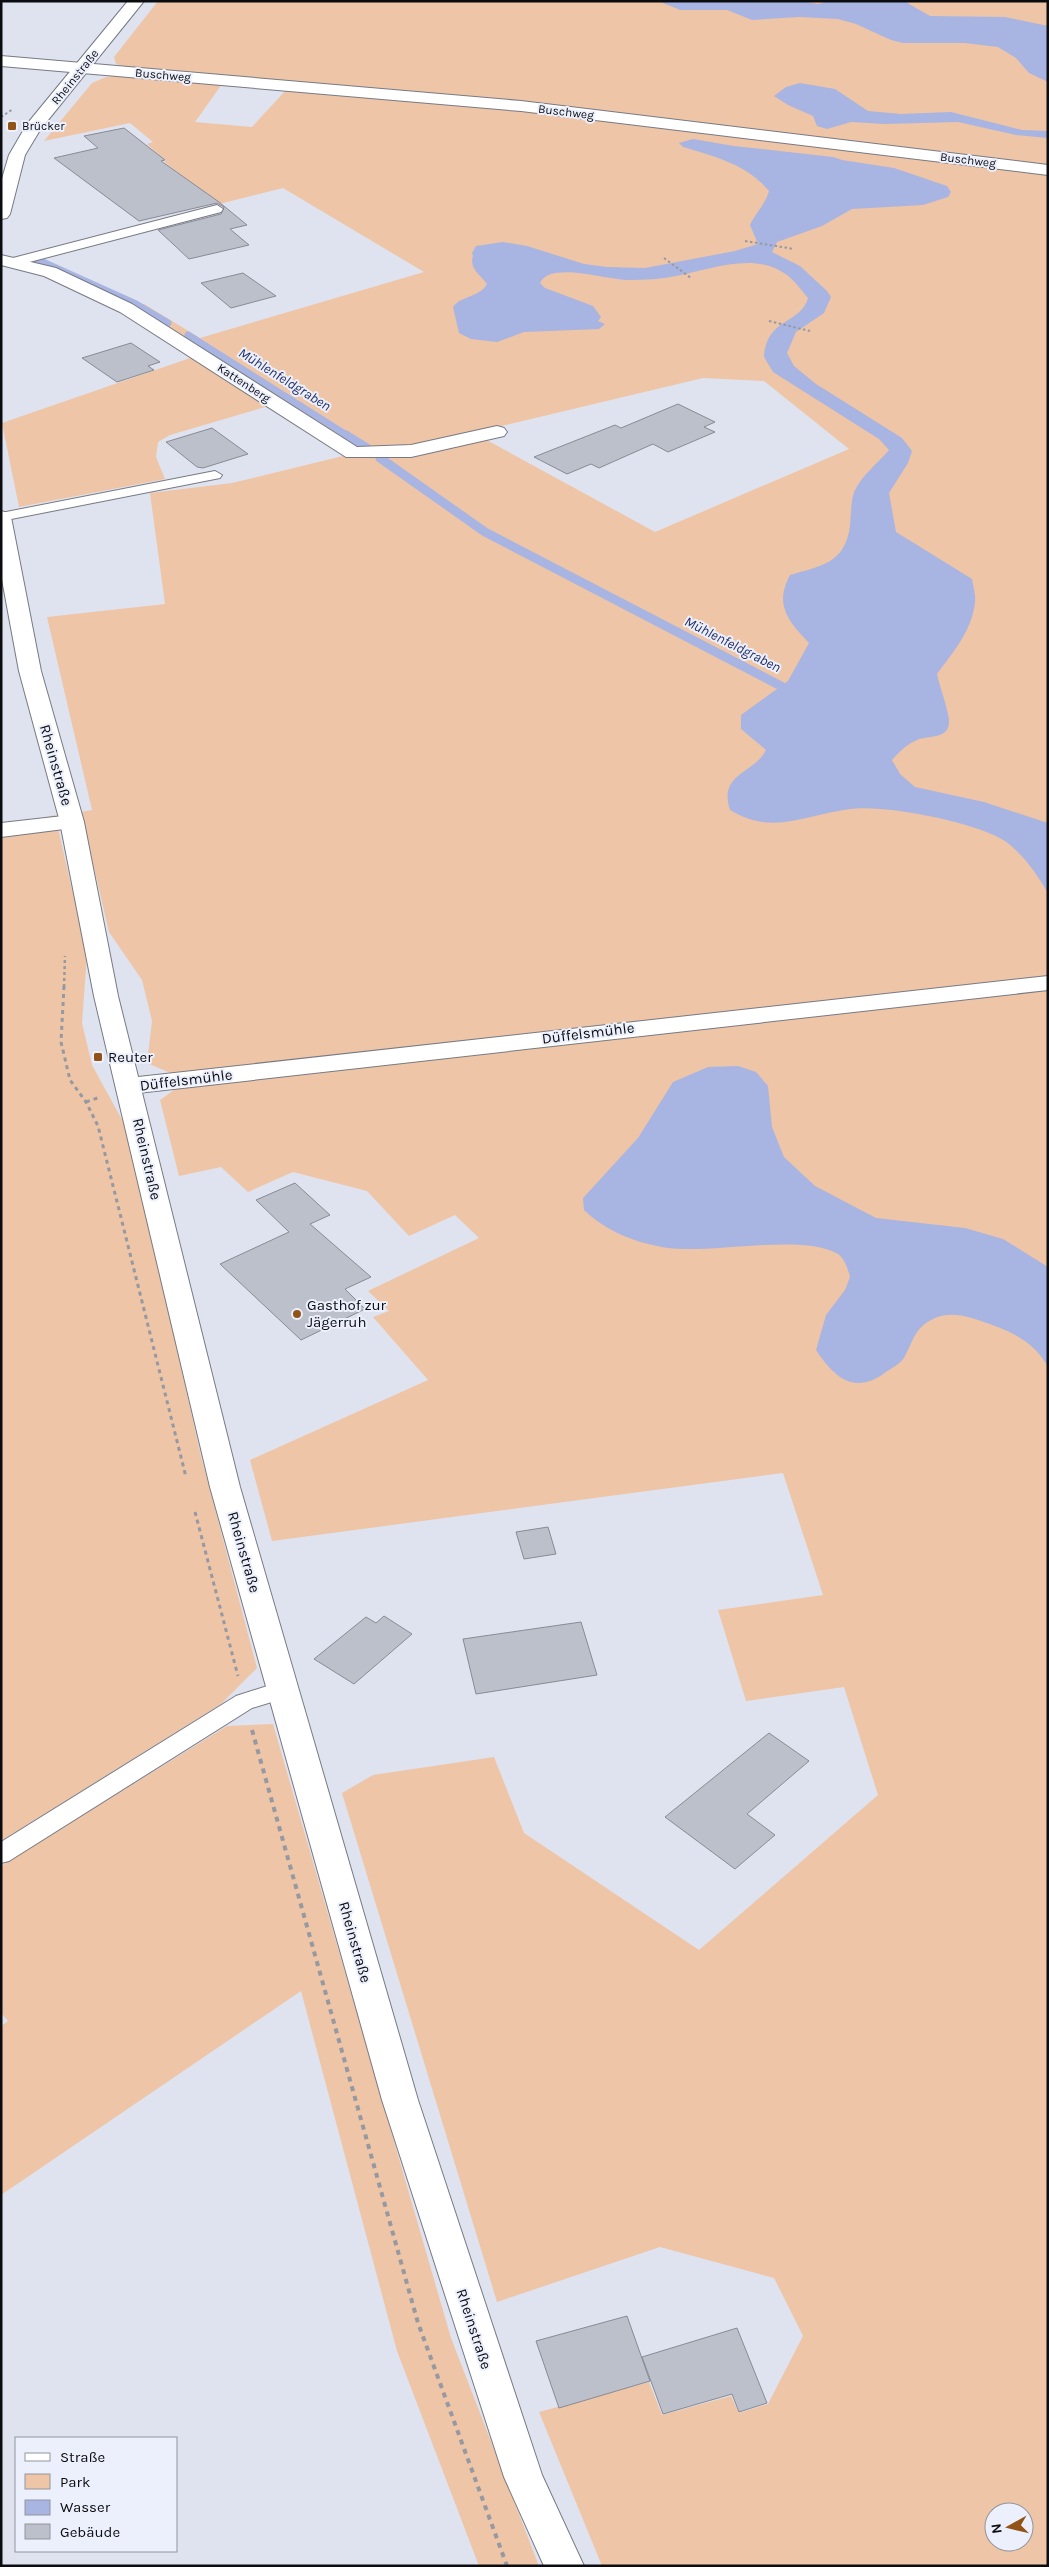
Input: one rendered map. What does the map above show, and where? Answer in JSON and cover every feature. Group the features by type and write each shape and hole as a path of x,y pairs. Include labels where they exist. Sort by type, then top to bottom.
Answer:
{"street":[{"name":"Rheinstraße","path":"1,214 17,155 33,128 136,1"},
{"name":"Buschweg","path":"1,61 521,106 1048,170"},
{"name":"Kattenberg","path":"8,261 50,272 126,308 353,453 410,451 496,432"},
{"name":"Rheinstraße","path":"1,517 30,671 72,822 106,996 225,1487 403,2109 523,2477 564,2566"},
{"path":"1,830 72,822"},
{"name":"Düffelsmühle","path":"129,1086 1048,983"}],"lane":[{"path":"8,261 217,209"},
{"path":"1,517 215,475"},
{"path":"1,1854 244,1702 283,1690"}],"path":[{"path":"745,241 794,249"},
{"path":"664,258 691,278"},
{"path":"769,322 810,331"}],"green space":[{"path":"158,1 1048,1 1048,166 128,68 116,64 114,57"},
{"path":"124,75 222,84 195,122 252,127 286,90 519,110 1048,174 1048,976 175,1075 147,1063 152,1021 142,980 109,932 81,812 92,810 47,617 165,604 150,493 232,483 347,455 483,438 655,532 849,449 764,381 703,378 435,442 404,447 362,449 135,307 144,304 200,338 424,272 283,188 219,204 164,162 166,161 147,144 153,142 130,123 44,141 92,83 106,77"},
{"path":"193,357 272,405 170,435 158,442 156,457 165,479 19,507 2,423"},
{"path":"55,815 87,955 82,1023 92,1065 127,1129 201,1456 257,1668 221,1704 1,1841 1,838 21,835 19,823"},
{"path":"1048,988 1048,2566 602,2566 539,2412 649,2382 662,2415 731,2396 739,2413 768,2404 803,2336 774,2278 660,2247 497,2302 342,1793 373,1775 494,1757 524,1833 699,1950 878,1795 844,1687 746,1701 718,1610 823,1595 783,1473 272,1541 250,1460 428,1380 373,1317 389,1311 368,1291 479,1238 455,1215 409,1236 367,1191 293,1172 248,1192 221,1167 179,1176 160,1100 178,1087"},
{"path":"273,1724 451,2338 539,2566 479,2566 397,2351 301,1991 1,2195 1,2026 8,2021 1,2013 1,1866 227,1726"}],"water":[{"path":"658,1 800,1 818,4 829,1 904,1 930,16 1005,17 1048,26 1048,82 1029,73 1016,58 998,47 965,43 903,43 891,40 856,24 838,19 799,17 752,20 727,10 680,10"},
{"path":"800,83 835,89 868,111 901,114 951,112 1022,130 1048,131 1048,138 1016,135 958,122 885,124 851,122 827,129 817,126 813,116 788,105 774,96 786,87"},
{"path":"693,139 734,146 833,157 894,168 947,186 951,192 948,197 923,205 852,209 822,226 777,242 772,252 800,266 831,297 824,313 796,332 787,353 794,366 816,384 902,438 912,451 908,463 889,493 896,532 972,579 975,599 970,622 961,641 937,674 949,720 946,731 938,736 917,740 900,751 892,760 900,774 915,787 984,802 1048,823 1048,893 1029,865 1005,841 973,827 952,821 906,812 865,808 775,823 760,822 746,818 730,810 729,788 733,781 761,758 766,750 741,729 741,715 788,681 809,643 795,627 786,612 783,604 785,586 790,575 821,566 837,556 847,539 854,492 865,475 889,450 879,439 773,372 764,357 766,344 771,335 804,307 808,298 793,280 774,268 761,264 747,263 718,266 676,276 647,280 630,280 568,272 555,273 546,276 540,283 545,288 593,306 601,317 598,321 605,324 599,329 524,332 497,342 471,339 459,333 453,307 461,300 480,292 487,284 474,268 472,253 476,246 503,242 527,246 584,264 645,268 735,251 758,244 750,225 769,191 761,182 741,168 718,158 683,147 679,143"},
{"path":"738,1066 756,1072 768,1086 772,1127 784,1157 815,1186 876,1218 965,1228 1003,1239 1048,1267 1048,1367 1032,1347 1011,1333 972,1318 948,1315 933,1319 922,1327 915,1336 903,1360 886,1372 875,1379 864,1382 855,1383 846,1380 830,1368 816,1350 826,1315 845,1290 850,1277 844,1261 838,1254 823,1248 781,1244 709,1249 668,1248 633,1240 602,1225 584,1210 583,1198 638,1138 673,1082 708,1067"}],"building":[{"path":"124,128 165,160 161,161 219,202 247,225 230,229 249,245 189,259 158,230 221,214 224,207 217,203 139,221 54,158 98,148 84,136"},
{"path":"243,273 276,296 231,308 201,283"},
{"path":"131,343 160,362 148,366 154,370 117,382 82,358"},
{"path":"678,404 715,422 704,427 715,432 668,452 653,444 599,468 591,464 567,474 534,457 615,425 621,428"},
{"path":"212,428 248,454 203,468 197,467 166,442"},
{"path":"295,1183 330,1215 310,1224 371,1277 345,1289 365,1309 301,1340 220,1264 289,1232 256,1200"},
{"path":"548,1527 556,1554 524,1559 516,1532"},
{"path":"384,1616 412,1634 354,1684 314,1659 366,1617 376,1623"},
{"path":"581,1622 597,1675 476,1694 463,1639"},
{"path":"769,1733 809,1761 747,1814 775,1835 735,1869 665,1817"},
{"path":"627,2316 650,2381 559,2408 536,2341"},
{"path":"737,2328 767,2403 739,2412 732,2394 663,2414 642,2357"}],"waterway":[{"name":"Mühlenfeldgraben","path":"36,259 136,304 168,323"},
{"name":"Mühlenfeldgraben","path":"188,335 348,436"},
{"name":"Mühlenfeldgraben","path":"346,435 367,448"},
{"name":"Mühlenfeldgraben","path":"380,458 485,532 781,686 790,698"}],"place":[{"name":"Brücker","path":"12,126"},
{"name":"Reuter","path":"98,1057"},
{"name":"Gasthof zur Jägerruh","path":"297,1314"}]}
